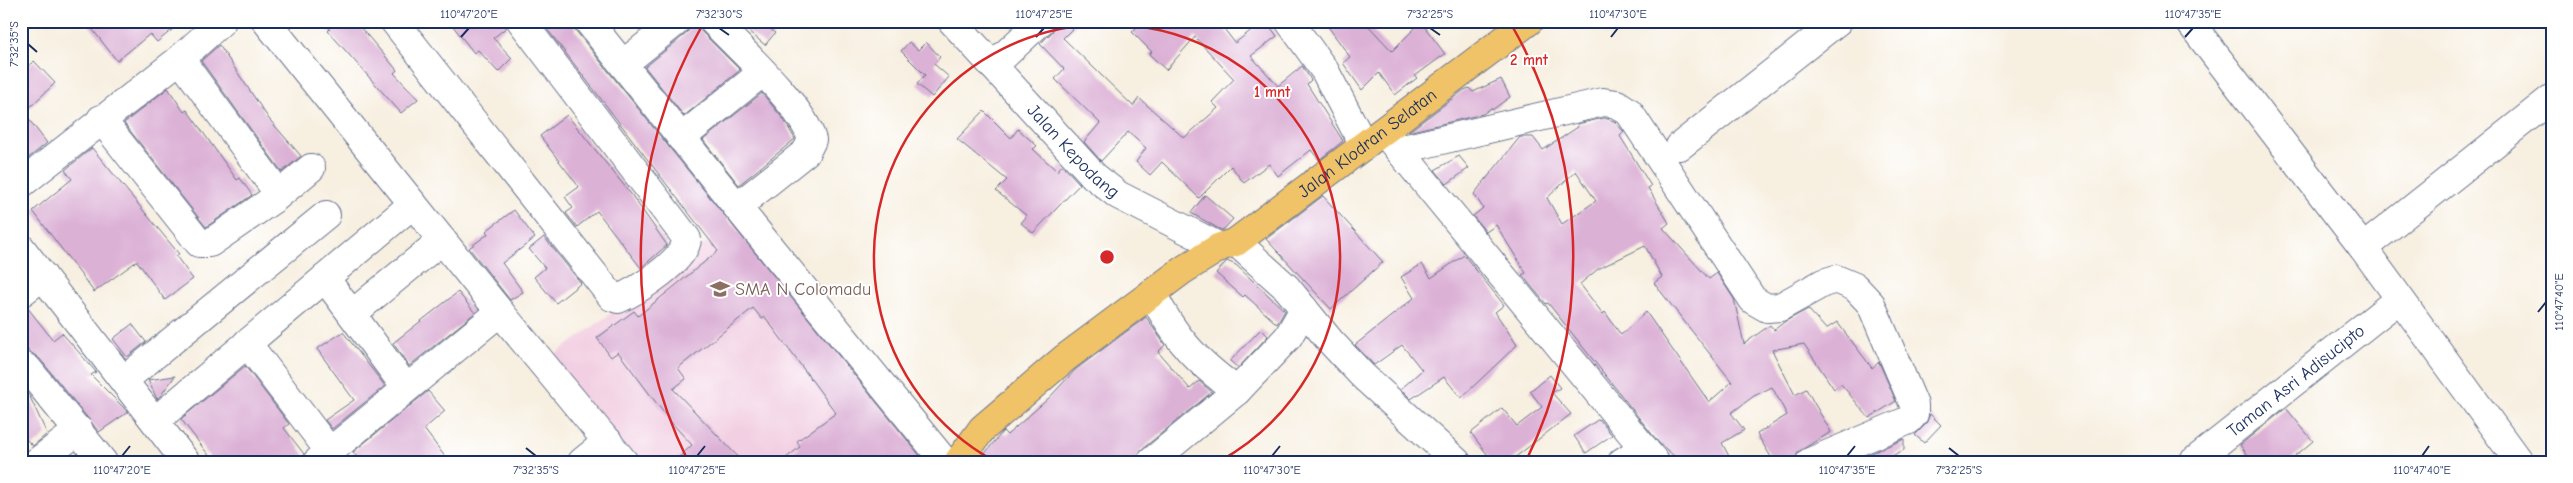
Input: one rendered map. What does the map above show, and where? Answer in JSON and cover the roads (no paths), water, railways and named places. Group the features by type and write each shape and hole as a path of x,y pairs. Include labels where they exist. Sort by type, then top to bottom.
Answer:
{"main road":[{"name":"Jalan Klodran Selatan","path":"958,462 982,429 1065,358 1152,293 1382,142 1529,21"}],"street":[{"path":"21,184 101,119 180,59 222,21"},
{"path":"266,21 500,312 624,462"},
{"path":"394,21 612,297 618,300 678,259 687,248 687,239 521,21"},
{"path":"588,21 945,462"},
{"path":"623,64 677,21"},
{"path":"713,21 763,72 808,127 812,140 806,152 737,207"},
{"name":"Jalan Kepodang","path":"952,21 1094,176 1118,195 1210,254 1287,288 1297,321 1363,376 1457,462"},
{"path":"993,66 1040,21"},
{"path":"1288,21 1382,142 1640,457"},
{"path":"1680,146 1838,21"},
{"path":"2188,21 2363,248 2519,462"},
{"path":"180,59 273,186 275,198"},
{"path":"681,138 763,72"},
{"path":"2363,248 2552,98"},
{"path":"1382,142 1603,102 1617,104 1629,112 1753,300 1767,308 1780,307 1823,283 1836,279 1855,287 1870,304 1914,405 1914,414 1909,420 1810,462"},
{"path":"101,119 199,242 210,243 275,198 311,168"},
{"path":"155,420 413,204"},
{"path":"124,380 326,215"},
{"path":"352,314 442,240"},
{"path":"21,248 186,462"},
{"path":"21,292 43,276"},
{"path":"325,278 406,388"},
{"path":"1152,293 1168,324 1187,349 1211,372 1237,392"},
{"name":"Taman Asri Adisucipto","path":"2193,462 2400,298"},
{"path":"247,343 323,457 500,312"},
{"path":"1151,462 1237,392 1297,321"},
{"path":"21,365 28,369 103,462"},
{"path":"37,462 79,430"},
{"path":"582,462 608,441"}],"place":[{"name":"SMA N Colomadu","path":"720,289"}]}
